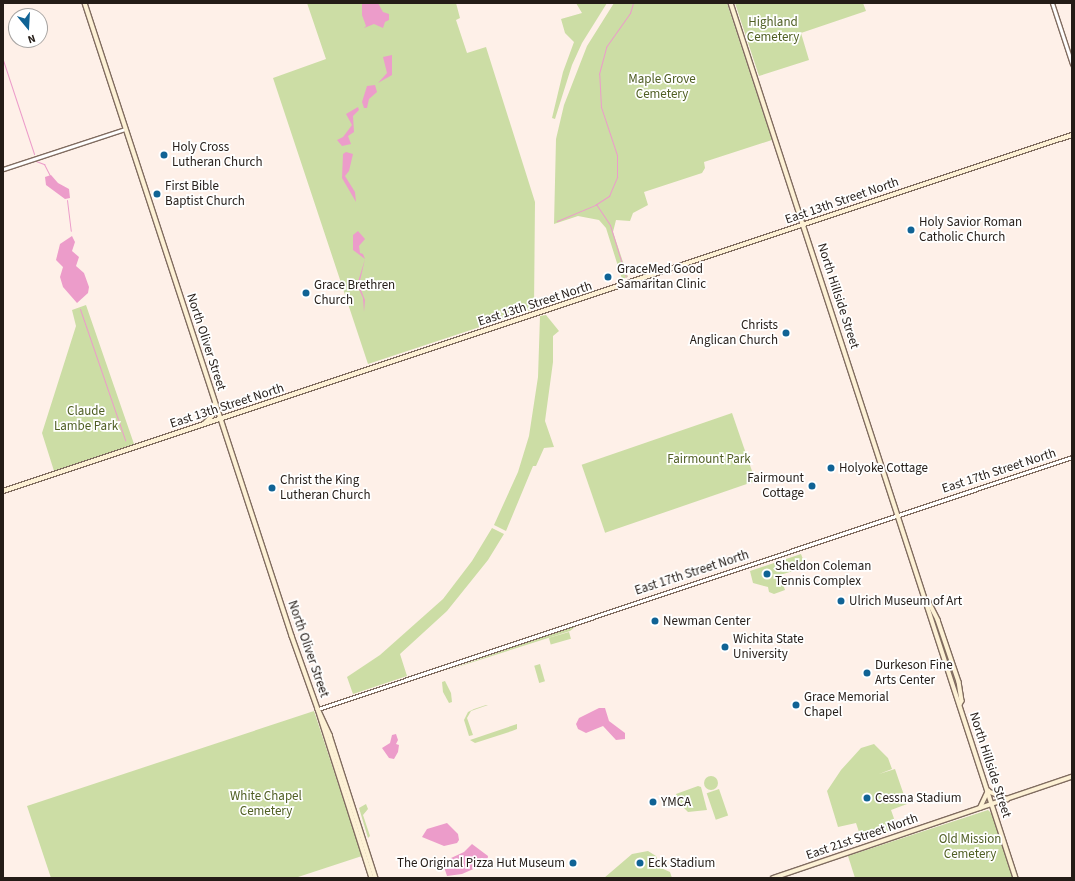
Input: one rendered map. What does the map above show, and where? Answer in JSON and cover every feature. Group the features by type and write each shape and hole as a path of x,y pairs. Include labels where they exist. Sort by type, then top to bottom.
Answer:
{"main road":[{"name":"North Oliver Street","path":"85,3 125,129 318,709 372,878"},
{"name":"North Hillside Street","path":"731,3 1016,878"},
{"name":"East 13th Street North","path":"3,491 1072,135"},
{"path":"202,425 212,416 215,401"},
{"name":"North Hillside Street","path":"925,595 938,620 957,676 962,701 960,704"},
{"name":"North Oliver Street","path":"318,709 330,735 376,878"},
{"name":"East 21st Street North","path":"773,878 1072,777"},
{"path":"980,808 988,791 1007,799"}],"street":[{"path":"1052,3 1072,64"},
{"path":"3,169 125,129"},
{"name":"East 17th Street North","path":"318,709 1072,457"}],"green space":[{"path":"307,3 456,3 460,18 456,20 467,53 486,47 535,202 534,309 368,364 273,78 326,59"},
{"path":"576,3 607,3 582,43 572,65 555,119 552,118 563,72 574,42 565,33 561,19 582,13"},
{"name":"Maple Grove Cemetery","path":"614,3 727,3 772,140 704,162 705,168 702,173 644,192 648,205 633,213 630,221 616,220 613,232 628,277 622,279 606,228 599,220 578,216 554,224 556,139 564,105 587,46"},
{"name":"Highland Cemetery","path":"735,3 863,3 866,11 801,33 809,60 759,76"},
{"name":"Claude Lambe Park","path":"86,305 134,444 54,471 42,433 76,326 72,310"},
{"path":"546,315 559,331 553,336 553,362 545,421 554,447 544,448 536,466 533,466 506,531 494,525 518,472 529,436 538,377 540,316"},
{"name":"Fairmount Park","path":"732,413 755,481 605,533 582,465"},
{"path":"492,528 504,534 488,560 447,611 400,654 407,676 353,694 347,677 380,655 443,599 472,561"},
{"name":"Sheldon Coleman Tennis Complex","path":"801,554 806,567 780,575 785,590 774,594 769,592 768,587 753,583 750,571"},
{"path":"573,626 575,627 570,631 445,671"},
{"path":"569,632 571,639 551,645 549,638"},
{"path":"540,664 545,681 539,683 534,666"},
{"path":"445,681 451,693 452,702 449,703 443,692 442,682"},
{"path":"488,705 471,711 467,718 473,735 469,736 464,720 468,712"},
{"name":"White Chapel Cemetery","path":"314,711 362,856 295,878 51,878 27,806"},
{"path":"517,724 517,729 512,731 475,743 470,740"},
{"name":"Cessna Stadium","path":"874,744 888,758 892,769 879,774 895,769 907,804 891,810 897,827 895,829 862,841 856,823 838,827 827,791 841,770 861,748"},
{"path":"708,776 714,776 718,780 718,786 714,790 708,790 704,786 704,780"},
{"path":"698,786 701,787 707,810 688,812 680,804 676,794"},
{"path":"719,789 728,815 716,820 707,793"},
{"path":"366,804 368,809 363,815 370,836 368,838 359,808"},
{"name":"Old Mission Cemetery","path":"988,810 992,814 1014,878 855,878 848,856"},
{"name":"Eck Stadium","path":"648,851 656,856 661,868 670,872 672,878 604,878 632,854"}],"shaded area":[{"path":"362,3 378,3 383,12 389,14 389,20 385,22 383,28 374,24 364,28 366,26 362,15"},
{"path":"392,55 392,75 378,83 387,73 383,57"},
{"path":"375,85 377,92 369,99 367,108 364,108 362,102 367,86"},
{"path":"358,107 359,110 353,116 354,132 348,136 351,144 342,146 337,140 343,137 352,125 346,114"},
{"path":"346,152 353,154 349,171 345,176 355,192 356,202 342,178 343,154"},
{"path":"51,175 58,183 69,189 70,198 65,199 46,185 45,177"},
{"path":"358,231 365,239 359,246 360,253 363,254 365,259 353,250 353,235"},
{"path":"72,236 75,242 72,251 79,257 76,266 84,273 89,287 88,293 77,303 63,287 60,277 63,267 56,260 60,244"},
{"path":"365,259 359,285 365,300 364,312 363,298 357,285"},
{"path":"599,708 605,708 609,721 625,733 625,739 616,740 603,726 586,733 578,729 576,724 579,718"},
{"path":"396,734 398,740 396,744 399,745 398,752 394,759 389,758 382,748 390,743 392,735"},
{"path":"447,823 458,834 459,840 457,843 444,846 422,837 427,829"},
{"path":"472,844 488,856 487,863 462,874 447,876 444,867 451,858 464,852"}],"waterway":[{"path":"557,221 595,205 609,196 617,177 617,155 601,107 599,74 606,47 630,13 633,3"},
{"path":"3,60 34,154"},
{"path":"36,161 44,164 50,176"},
{"path":"67,200 71,231"},
{"path":"596,204 610,225 626,277"},
{"path":"80,309 125,440"}],"place":[{"name":"Holy Cross Lutheran Church","path":"164,155"},
{"name":"First Bible Baptist Church","path":"157,194"},
{"name":"Holy Savior Roman Catholic Church","path":"911,230"},
{"name":"GraceMed Good Samaritan Clinic","path":"608,277"},
{"name":"Grace Brethren Church","path":"306,293"},
{"name":"Christs Anglican Church","path":"786,333"},
{"name":"Holyoke Cottage","path":"831,468"},
{"name":"Fairmount Cottage","path":"812,486"},
{"name":"Christ the King Lutheran Church","path":"272,488"},
{"name":"Sheldon Coleman Tennis Complex","path":"767,574"},
{"name":"Ulrich Museum of Art","path":"841,601"},
{"name":"Newman Center","path":"655,621"},
{"name":"Wichita State University","path":"725,647"},
{"name":"Durkeson Fine Arts Center","path":"867,673"},
{"name":"Grace Memorial Chapel","path":"796,705"},
{"name":"Cessna Stadium","path":"867,798"},
{"name":"YMCA","path":"653,802"},
{"name":"The Original Pizza Hut Museum","path":"573,863"},
{"name":"Eck Stadium","path":"640,863"}]}
